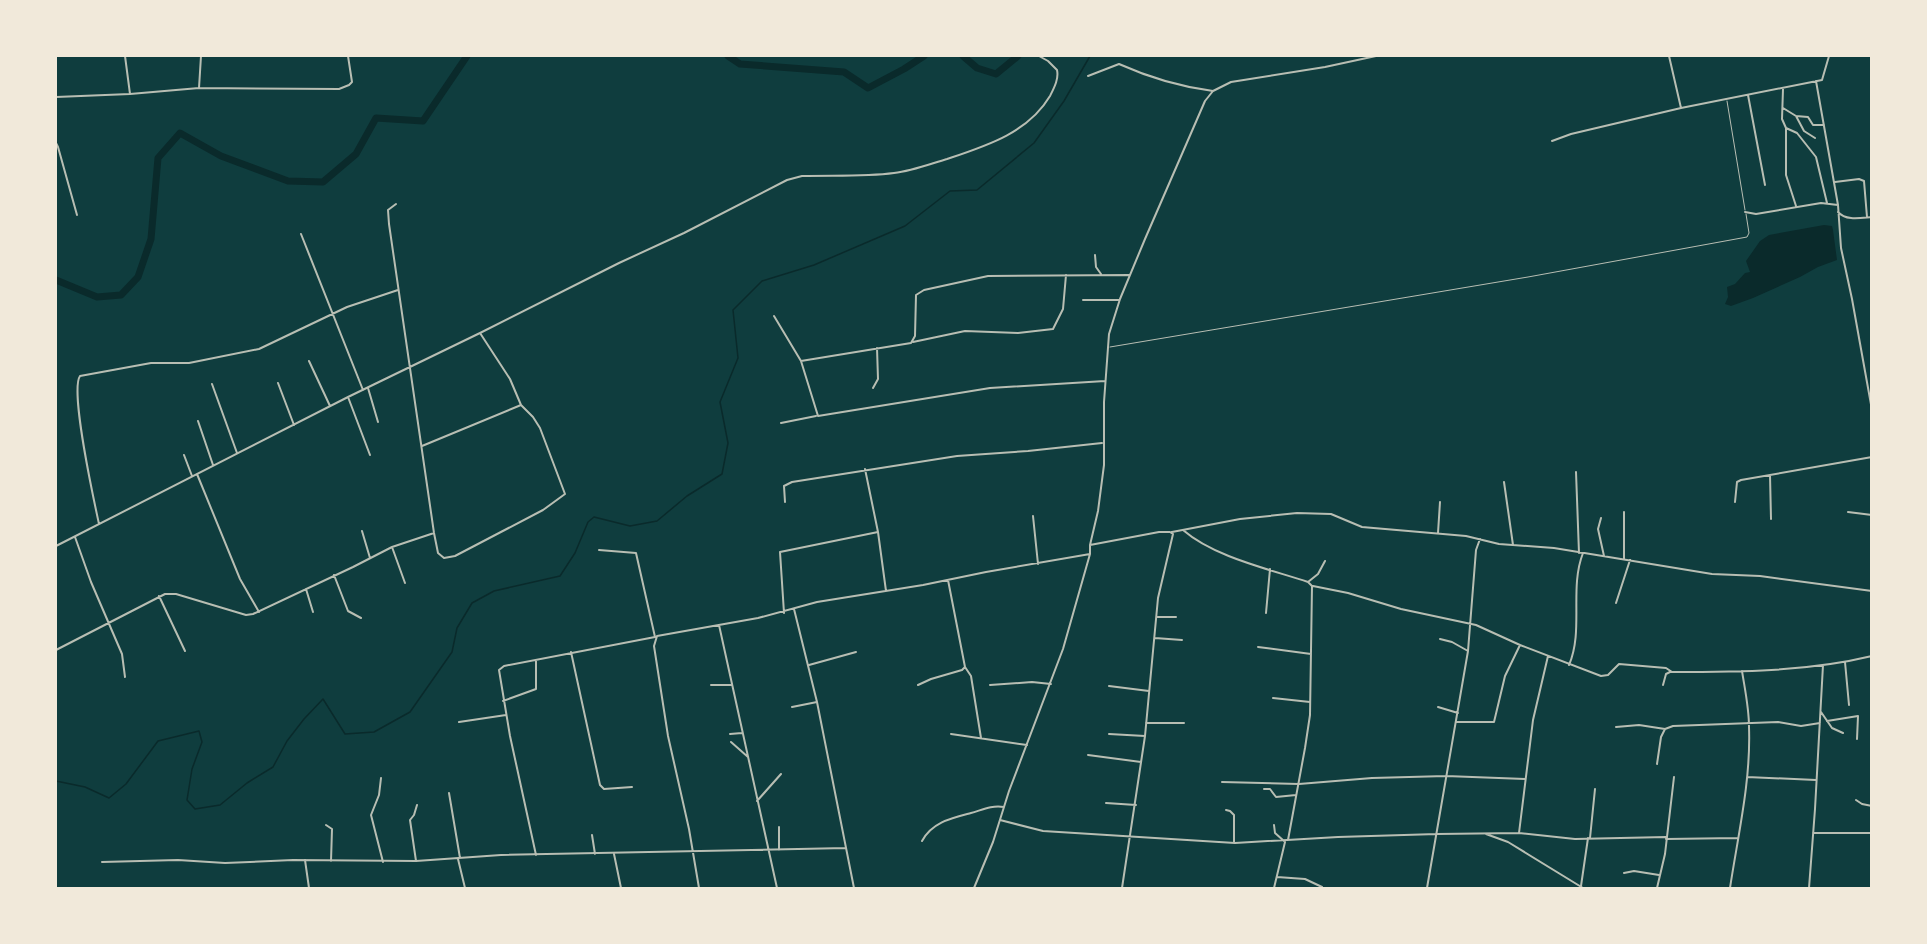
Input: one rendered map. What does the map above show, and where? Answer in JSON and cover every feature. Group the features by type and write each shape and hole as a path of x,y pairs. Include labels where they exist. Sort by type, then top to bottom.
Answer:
{"street":[{"path":"125,56 130,94"},
{"path":"199,88 201,56"},
{"path":"56,97 199,88 344,88 352,82 348,56"},
{"path":"56,546 330,406 411,368 787,180 802,176 896,173 998,142 1015,131 1042,107 1053,91 1057,70 1039,56"},
{"path":"974,888 1051,684 1090,554 1102,484 1105,381 1109,334 1120,300 1205,101 1213,91 1231,82 1325,67 1376,56"},
{"path":"1669,56 1682,108"},
{"path":"1552,141 1571,134 1682,108 1822,80 1829,56"},
{"path":"1088,76 1119,64 1134,71 1213,91"},
{"path":"1816,81 1838,205 1841,248 1872,410"},
{"path":"1783,87 1782,119 1786,128 1786,175 1796,206"},
{"path":"1748,95 1765,185"},
{"path":"1782,108 1796,116 1808,117 1814,125 1824,125"},
{"path":"1796,116 1804,131 1815,138"},
{"path":"1786,128 1797,133 1816,158 1827,203"},
{"path":"56,143 77,215"},
{"path":"1834,183 1859,179 1864,181 1870,217 1842,217 1838,212"},
{"path":"1745,212 1756,214 1796,206 1827,203 1838,205"},
{"path":"396,204 390,208 388,213 434,532 439,555 444,558 451,557 543,510 564,496 540,428 521,405 510,379 480,333"},
{"path":"301,234 363,390"},
{"path":"1095,255 1096,267 1101,274"},
{"path":"801,361 964,332 1018,333 1053,329 1063,309 1066,274"},
{"path":"913,342 915,300 920,291 988,276 1131,274"},
{"path":"99,524 79,412 77,382 80,376 151,363 189,363 253,351 332,314 399,290"},
{"path":"1083,300 1120,300"},
{"path":"774,316 801,361 817,416"},
{"path":"873,388 878,379 877,348"},
{"path":"309,361 330,406"},
{"path":"781,423 990,388 1105,381"},
{"path":"278,383 294,425"},
{"path":"212,384 237,453"},
{"path":"368,388 378,422"},
{"path":"348,397 370,455"},
{"path":"422,446 521,405"},
{"path":"198,422 213,465"},
{"path":"785,502 783,488 785,484 957,456 1104,443"},
{"path":"184,455 192,476"},
{"path":"1735,502 1737,482 1872,457"},
{"path":"865,470 878,532 886,592"},
{"path":"1576,472 1579,553"},
{"path":"197,474 240,579 259,612"},
{"path":"1770,476 1770,519"},
{"path":"1504,482 1513,545"},
{"path":"1438,533 1440,502"},
{"path":"1624,512 1624,559"},
{"path":"1848,512 1872,515"},
{"path":"1090,545 1239,519 1297,513 1335,515 1362,527 1438,533 1513,545 1546,547 1712,574 1760,576 1872,591"},
{"path":"1033,516 1038,564"},
{"path":"1601,518 1598,529 1604,556"},
{"path":"1183,530 1226,554 1308,582 1312,586 1362,596 1401,609 1439,616 1489,630 1520,645 1600,676 1608,675 1619,664 1666,668 1672,672"},
{"path":"362,531 369,558"},
{"path":"56,650 168,593 246,615 259,612 392,547 434,532"},
{"path":"784,613 780,552 878,532"},
{"path":"1122,888 1145,736 1160,588 1173,540 1172,532"},
{"path":"75,537 124,660 125,677"},
{"path":"1427,888 1468,651 1476,550 1480,539"},
{"path":"392,547 405,583"},
{"path":"599,550 636,553 655,637 656,660 668,736 699,888"},
{"path":"1569,665 1574,651 1575,606 1583,553"},
{"path":"536,855 503,701 500,669 504,666 784,613 817,602 886,592 1090,554"},
{"path":"1616,603 1630,560"},
{"path":"1308,582 1318,574 1325,561"},
{"path":"1266,613 1270,569"},
{"path":"334,575 348,611 361,618"},
{"path":"948,580 965,667 971,676 981,738"},
{"path":"1274,888 1297,795 1308,732 1312,586"},
{"path":"306,589 313,612"},
{"path":"159,596 185,651"},
{"path":"794,609 809,664 854,888"},
{"path":"1157,617 1176,617"},
{"path":"718,625 777,888"},
{"path":"1155,638 1182,640"},
{"path":"1440,639 1452,642 1468,651"},
{"path":"1457,722 1494,722 1505,676 1520,645"},
{"path":"1258,647 1311,654"},
{"path":"571,652 600,785 604,789 632,787"},
{"path":"809,664 856,652"},
{"path":"1519,833 1533,720 1548,656"},
{"path":"1663,685 1666,674 1672,672 1742,671 1823,665 1872,656"},
{"path":"503,701 536,689 536,660"},
{"path":"1845,662 1849,705"},
{"path":"1809,888 1823,665"},
{"path":"918,685 965,667"},
{"path":"1730,888 1747,777 1749,723 1742,671"},
{"path":"990,685 1032,682 1051,684"},
{"path":"711,685 732,685"},
{"path":"1109,686 1149,691"},
{"path":"1273,699 1310,702"},
{"path":"792,706 817,702"},
{"path":"1438,708 1458,713"},
{"path":"1821,712 1832,728 1843,733"},
{"path":"459,722 506,715"},
{"path":"1827,721 1858,716 1857,739"},
{"path":"1616,727 1639,725 1665,729 1683,725 1778,722 1801,726 1820,723"},
{"path":"1146,723 1184,723"},
{"path":"1657,764 1661,738 1665,729"},
{"path":"730,734 743,733"},
{"path":"951,734 1027,745"},
{"path":"1109,734 1145,736"},
{"path":"731,742 748,758"},
{"path":"1088,755 1141,762"},
{"path":"757,801 781,774"},
{"path":"1222,782 1299,784 1372,778 1446,776 1525,779"},
{"path":"1657,888 1674,777"},
{"path":"1747,777 1817,780"},
{"path":"381,778 379,795 371,815 383,862"},
{"path":"1264,789 1270,789 1276,797 1297,795"},
{"path":"1486,834 1508,842 1517,850 1542,862 1582,888 1595,789"},
{"path":"449,793 465,888"},
{"path":"1856,800 1872,806"},
{"path":"1106,803 1136,805"},
{"path":"416,861 410,820 417,805"},
{"path":"922,841 932,828 949,819 989,807 1004,807"},
{"path":"1226,810 1234,815 1234,843"},
{"path":"999,820 1042,831 1234,843 1437,834 1519,833 1561,839 1738,838"},
{"path":"326,825 332,829 331,861"},
{"path":"1274,825 1275,833 1286,841"},
{"path":"779,826 779,850"},
{"path":"1813,833 1872,833"},
{"path":"592,836 595,854"},
{"path":"102,862 178,860 225,863 383,862 536,855 846,848"},
{"path":"614,854 621,888"},
{"path":"305,861 309,888"},
{"path":"1624,873 1634,871 1659,875"},
{"path":"1277,877 1305,879 1322,887"}],"lane":[{"path":"1107,348 1528,277 1747,237 1749,233 1727,99"}],"water":[{"path":"1824,225 1832,226 1837,260 1753,298 1731,306 1725,304 1728,297 1727,287 1735,284 1745,273 1750,272 1746,261 1760,241 1769,235"}],"waterway":[{"path":"56,280 97,297 121,295 138,277 151,239 158,158 180,133 221,156 288,181 323,182 356,154 376,118 423,121 467,56"},
{"path":"728,56 740,64 844,72 868,88 924,56"},
{"path":"963,56 977,68 996,74 1018,56"},
{"path":"56,781 85,787 109,798 126,784 158,741 199,731 202,742 192,769 187,800 195,809 220,805 247,783 273,767 287,741 323,699 345,734 374,732 410,712 452,652 457,628 472,603 494,591 560,576 575,553 588,522 594,517 630,526 657,521 687,496 722,474 728,443 720,402 738,358 733,310 762,281 814,265 905,226 950,191 977,190 1034,143 1064,101 1090,56"}]}
